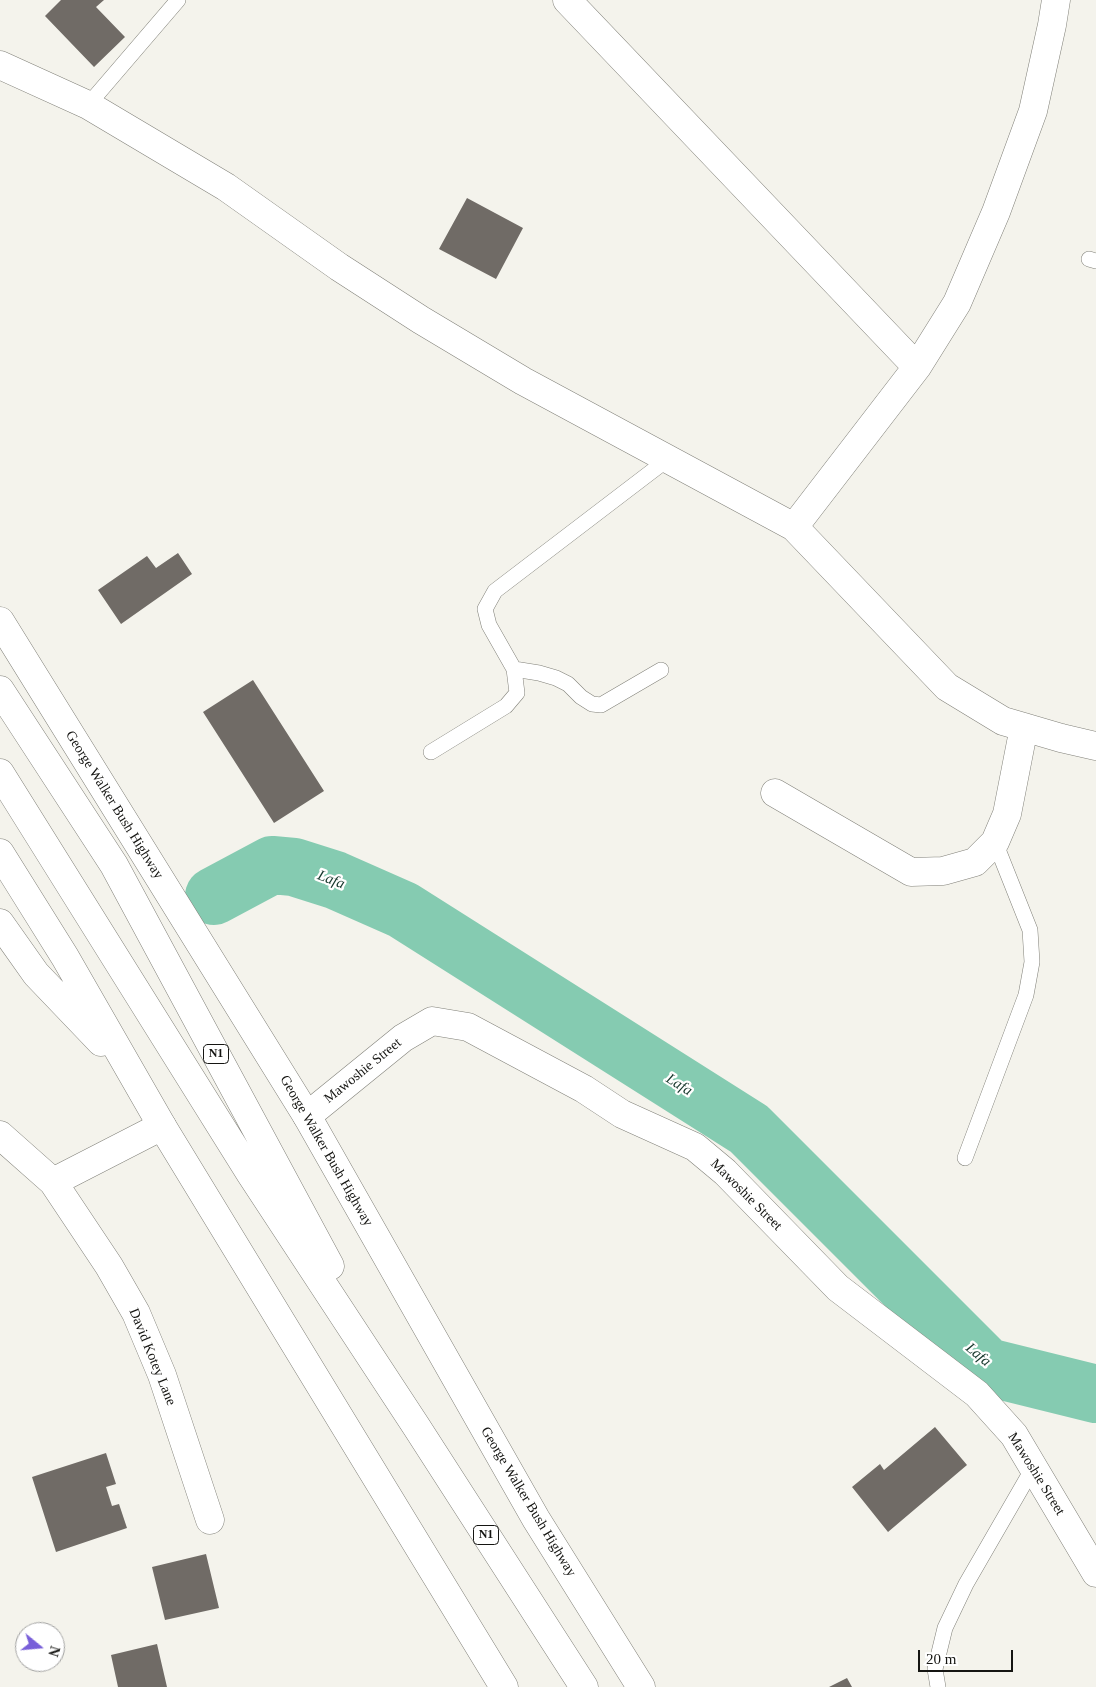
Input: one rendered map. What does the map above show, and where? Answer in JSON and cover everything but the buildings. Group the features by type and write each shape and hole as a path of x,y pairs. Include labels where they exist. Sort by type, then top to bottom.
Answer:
{"main road":[{"path":"567,0 917,367"},
{"path":"794,527 917,367 957,303 996,212 1033,111 1056,0"},
{"path":"0,65 88,105 226,186 339,267 421,320 523,381 794,527 947,687 1002,721 1096,746"},
{"name":"George Walker Bush Highway","path":"0,621 307,1116 536,1519 641,1687"},
{"name":"N1","path":"0,690 114,865 416,1426"},
{"path":"775,793 911,872 943,871 975,862 995,842 1007,814 1024,727"},
{"name":"N1","path":"0,773 250,1173 584,1687"},
{"path":"0,853 65,956 162,1126 504,1687"},
{"path":"0,923 36,974 134,1075"},
{"name":"Mawoshie Street","path":"307,1116 403,1038 432,1021 468,1027 584,1089 622,1114 694,1147 725,1172 838,1288 977,1394 1014,1435 1096,1573"},
{"path":"52,1182 162,1126"},
{"name":"David Kotey Lane","path":"0,1135 52,1182 109,1266 136,1313 162,1375 210,1520"}],"lane":[{"path":"88,105 178,0"},
{"path":"431,752 506,706 517,693 514,670 489,625 485,609 495,591 668,459"},
{"path":"514,670 539,673 556,678 568,684 581,697 592,704 601,705 661,670"},
{"path":"965,1158 1026,996 1032,962 1030,930 995,842"},
{"path":"938,1687 935,1669 945,1628 966,1584 1034,1468"}],"waterway":[{"name":"Lafa","path":"214,896 272,865 294,867 335,880 403,910 749,1129 987,1367 1096,1394"}]}
